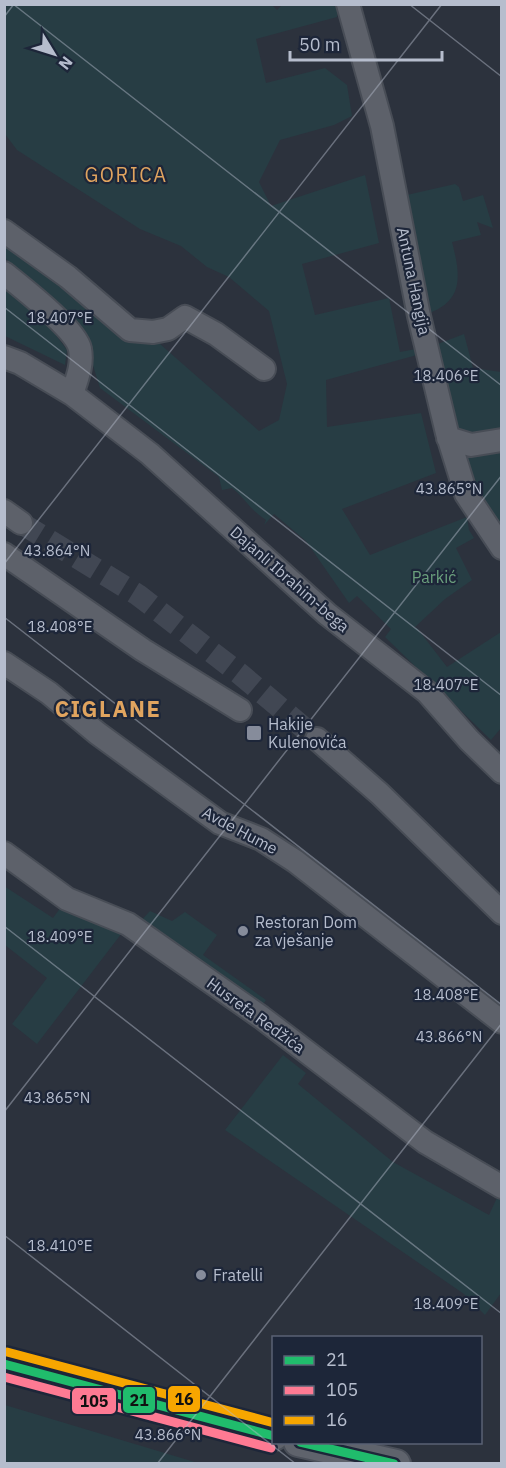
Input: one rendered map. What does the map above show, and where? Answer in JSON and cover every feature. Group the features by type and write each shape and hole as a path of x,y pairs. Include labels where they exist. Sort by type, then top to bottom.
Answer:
{"main road":[{"path":"4,1364 272,1436"},
{"path":"303,1444 396,1464"}],"street":[{"name":"Antuna Hangija","path":"348,4 382,126 419,316 448,438 465,494 501,548"},
{"path":"4,231 68,277 130,330 153,332 168,329 185,316 216,334 264,369"},
{"path":"4,273 44,305 79,346 81,365 72,394"},
{"name":"Dajanli Ibrahim-bega","path":"4,357 20,363 72,394 150,454 327,614 427,692 501,772"},
{"path":"448,438 471,444 501,440"},
{"path":"4,554 143,650 240,710"},
{"name":"Avde Hume","path":"4,663 49,693 182,797 220,823 251,834 295,861 501,1022"},
{"path":"317,739 380,794 501,913"},
{"name":"Husrefa Redžića","path":"4,852 68,898 128,924 261,1017 425,1142 501,1187"}],"green space":[{"name":"Parkić","path":"271,4 277,10 282,5 334,5 338,10 337,17 256,39 266,83 325,68 347,85 352,116 334,125 280,140 259,182 271,206 365,175 379,243 302,264 315,315 389,298 400,352 416,349 417,355 326,380 327,427 421,413 436,473 342,509 370,555 467,517 469,530 474,538 456,548 472,580 445,599 414,628 417,628 447,667 501,632 501,728 491,740 385,637 391,629 357,596 349,603 306,541 274,514 264,525 266,520 232,488 222,490 219,477 100,388 81,327 5,258 5,241 114,324 160,344 259,431 279,420 287,384 269,311 229,277 207,267 181,246 140,229 17,150 5,134 5,5"},
{"path":"455,184 459,187 463,201 483,195 493,228 477,222 481,235 452,242 458,279 456,289 445,305 420,316 398,197"},
{"path":"4,283 37,310 67,350 65,365 5,336"},
{"path":"464,334 473,368 501,372 501,436 447,433 430,347"},
{"path":"501,444 501,543 453,454"},
{"path":"4,886 53,918 67,899 128,925 37,1044 12,1024 47,978 5,945"},
{"path":"150,911 172,921 185,912 217,935 203,955 266,1000 259,1010 137,925"},
{"path":"283,1055 306,1073 298,1084 393,1162 489,1215 501,1189 501,1293 485,1315 464,1294 225,1130"},
{"path":"5,1405 198,1463 5,1463"}],"tunnel":[{"path":"21,523 138,595 240,674 317,739"}],"transit line":[{"name":"16","path":"7,1352 272,1422"},
{"name":"21","path":"4,1364 272,1435"},
{"name":"105","path":"4,1377 271,1448"},
{"name":"21","path":"309,1444 394,1464"}],"place":[{"name":"Hakije Kulenovića","path":"254,733"},
{"name":"Restoran Dom za vješanje","path":"243,931"},
{"name":"Fratelli","path":"201,1275"}],"district":[{"name":"GORICA","path":"126,174"},
{"name":"CIGLANE","path":"108,708"}]}
